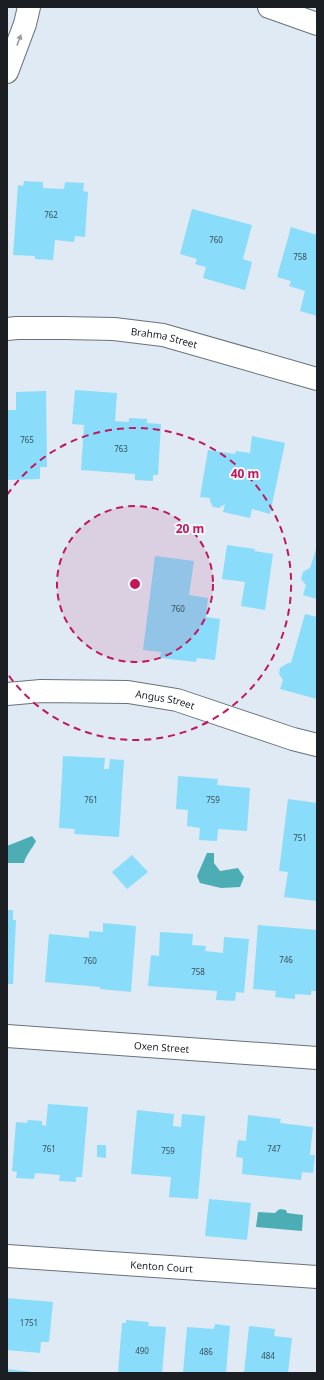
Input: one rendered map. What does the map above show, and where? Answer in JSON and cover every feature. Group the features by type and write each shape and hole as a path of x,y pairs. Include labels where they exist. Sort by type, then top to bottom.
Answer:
{"street":[{"path":"7,72 30,7"},
{"path":"270,7 317,24"},
{"name":"Brahma Street","path":"7,329 114,329 162,336 317,379"},
{"name":"Angus Street","path":"7,694 41,691 128,692 177,700 293,739 317,745"},
{"name":"Oxen Street","path":"7,1036 317,1058"},
{"name":"Kenton Court","path":"7,1256 317,1277"}],"water":[{"path":"32,836 36,841 24,863 7,863 7,846"},
{"path":"207,853 214,853 214,863 220,871 238,868 244,877 240,887 221,888 200,883 197,876"},
{"path":"280,1209 286,1210 287,1213 303,1215 302,1231 256,1227 258,1212 275,1213"}],"building":[{"path":"24,181 43,182 43,188 64,189 65,182 84,183 83,191 88,192 85,237 75,236 74,242 55,240 53,260 35,259 35,256 13,255 18,185 23,186"},
{"path":"192,209 252,225 243,259 252,262 245,290 203,278 206,267 195,264 197,259 180,254"},
{"path":"291,227 317,235 317,316 300,311 305,291 289,286 291,281 277,277"},
{"path":"75,390 117,393 115,421 129,422 129,418 147,419 147,423 161,424 158,475 153,475 153,481 135,480 135,474 81,470 84,425 72,424"},
{"path":"46,391 47,467 40,467 40,479 7,480 7,410 16,410 16,392"},
{"path":"252,436 285,443 270,514 252,509 250,518 223,512 225,504 219,508 213,507 210,498 200,497 208,450 235,454 236,451 250,453"},
{"path":"227,545 255,549 254,551 273,554 265,610 241,606 245,582 222,579"},
{"path":"317,546 317,599 303,595 306,585 301,579 303,572 310,568"},
{"path":"155,556 194,561 189,595 208,598 206,617 220,619 215,660 197,658 196,662 160,658 161,652 143,650"},
{"path":"305,614 317,617 317,699 280,689 283,680 279,674 280,668 288,663 291,663"},
{"path":"63,756 105,758 104,769 109,769 110,759 124,760 119,837 74,834 75,829 59,828"},
{"path":"178,776 218,779 217,785 250,788 247,831 218,829 217,841 199,840 200,828 187,826 188,810 176,809"},
{"path":"288,799 317,803 317,901 284,897 288,872 279,871"},
{"path":"132,855 148,872 127,889 112,872"},
{"path":"7,910 13,910 13,920 16,920 13,984 7,984"},
{"path":"103,923 136,926 131,992 100,989 100,987 45,982 49,934 89,938 89,931 103,932"},
{"path":"258,925 317,930 317,991 311,991 311,995 295,994 295,999 275,997 276,991 253,989"},
{"path":"160,932 193,934 192,945 206,946 205,951 223,953 224,937 249,939 244,993 236,992 235,1001 216,1000 217,991 148,986 151,955 159,956"},
{"path":"48,1104 88,1107 82,1177 76,1177 76,1182 59,1181 60,1175 35,1173 34,1179 16,1178 17,1172 12,1171 16,1122 27,1123 28,1120 42,1121 42,1125 46,1126"},
{"path":"137,1110 174,1114 173,1126 181,1127 182,1114 205,1116 198,1199 169,1197 171,1177 131,1174"},
{"path":"248,1115 281,1119 280,1123 313,1127 310,1155 315,1155 313,1173 302,1172 301,1180 242,1174 243,1158 236,1157 238,1140 246,1141"},
{"path":"97,1145 106,1145 106,1158 97,1157"},
{"path":"209,1199 251,1203 247,1240 205,1236"},
{"path":"7,1298 53,1302 49,1342 41,1342 40,1353 7,1350"},
{"path":"126,1320 149,1322 148,1326 166,1327 162,1373 118,1373 122,1323 126,1323"},
{"path":"215,1324 230,1326 226,1373 183,1373 187,1327 214,1329"},
{"path":"249,1326 275,1329 274,1336 292,1338 288,1373 244,1373"},
{"path":"7,1369 32,1372 32,1373 7,1373"}]}
